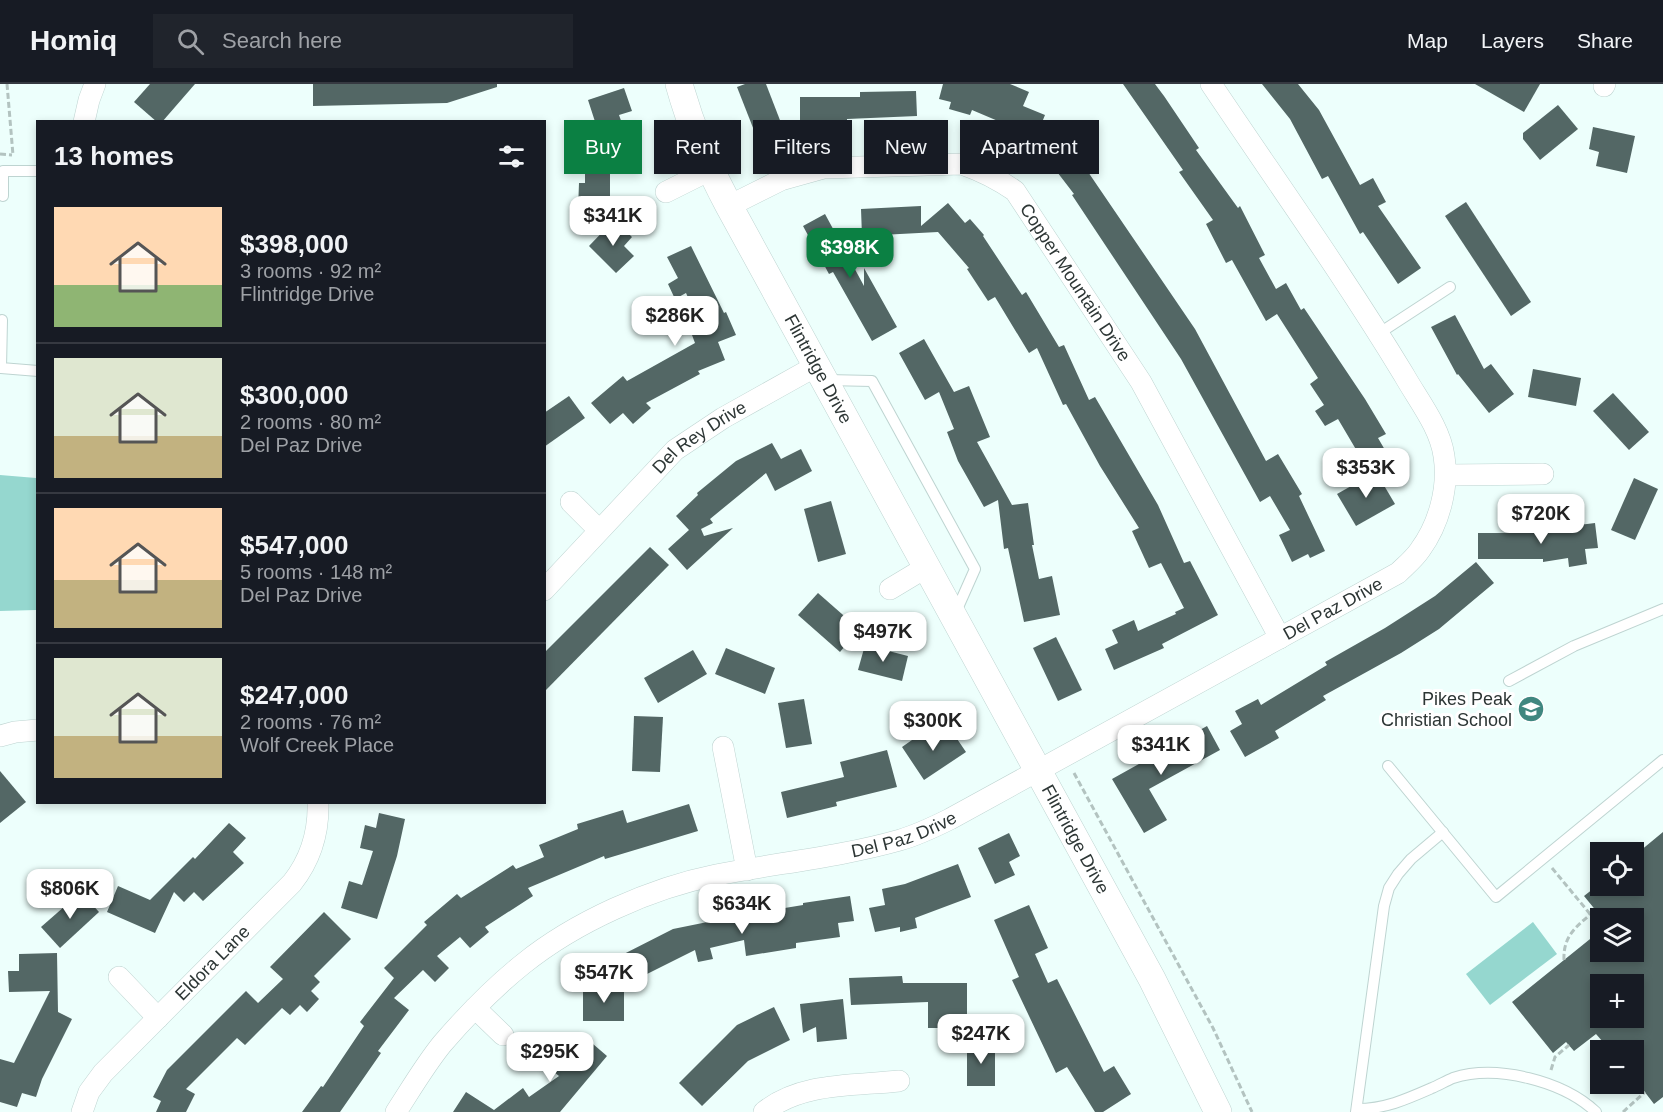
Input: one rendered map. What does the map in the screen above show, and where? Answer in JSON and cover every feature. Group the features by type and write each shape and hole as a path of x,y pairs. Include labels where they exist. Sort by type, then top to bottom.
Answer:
{"street":[{"path":"84,120 95,84"},
{"name":"Flintridge Drive","path":"679,84 691,120"},
{"name":"Del Paz Drive","path":"396,1112 441,1046 475,1008 525,963 584,925 650,895 714,876 902,839 950,819 1398,573 1420,551 1433,529 1442,504 1446,475 1444,454 1438,434 1378,334 1211,84"},
{"name":"Copper Mountain Drive","path":"729,206 781,180 824,168 962,164 981,170 1015,191 1141,382 1280,638"},
{"path":"666,192 702,174"},
{"name":"Flintridge Drive","path":"712,174 925,568 1152,980 1218,1112"},
{"name":"Del Rey Drive","path":"546,588 675,450 723,418 820,373"},
{"path":"1446,475 1543,474"},
{"path":"571,502 599,530"},
{"path":"890,589 925,568"},
{"path":"0,736 36,730"},
{"path":"723,747 747,870"},
{"name":"Eldora Lane","path":"82,1112 89,1092 103,1072 292,883 304,867 316,833 318,804"},
{"path":"119,977 158,1018"},
{"path":"475,1008 503,1035"},
{"path":"764,1112 774,1104 793,1095 812,1090 899,1081"}],"lane":[{"path":"3,196 3,171 36,171"},
{"path":"1378,334 1450,287"},
{"path":"2,320 1,368 36,371"},
{"path":"820,373 872,381 975,569 953,619"},
{"path":"1509,681 1574,646 1663,609"},
{"path":"1388,766 1496,897 1663,760"},
{"path":"1443,832 1411,859 1389,888 1384,906 1356,1110 1390,1106 1463,1075 1508,1075 1551,1084 1574,1095 1596,1112"}],"path":[{"path":"0,154 13,155 7,84"},
{"path":"1064,756 1208,1019 1252,1112"},
{"path":"1543,858 1590,913"},
{"path":"1564,960 1563,950 1573,929 1590,915"},
{"path":"1551,1084 1551,1071 1555,1057 1569,1045"},
{"path":"1623,1112 1645,1092"}],"shaded area":[{"path":"0,475 36,478 36,610 0,611"},
{"path":"1533,922 1557,954 1490,1005 1466,974"}],"building":[{"path":"150,84 195,84 164,120 155,120 134,102"},
{"path":"313,84 497,84 497,87 447,103 313,106"},
{"path":"745,84 766,84 780,120 753,120 753,128 737,87"},
{"path":"943,84 1010,84 1029,92 1023,106 1045,115 1043,120 996,120 972,110 970,115 949,109 951,102 939,99"},
{"path":"1123,84 1155,84 1164,96 1199,148 1196,150 1238,208 1240,206 1265,255 1259,258 1276,289 1286,283 1301,310 1304,308 1365,399 1386,434 1378,438 1385,450 1364,463 1338,419 1325,426 1315,411 1324,405 1310,384 1318,378 1277,314 1266,321 1232,260 1226,263 1206,224 1213,220 1179,172 1183,170"},
{"path":"1262,84 1298,84 1319,110 1360,185 1373,178 1386,202 1378,206 1421,268 1398,284 1363,232 1360,234 1328,176 1322,179 1290,119"},
{"path":"1475,84 1540,84 1524,112"},
{"path":"624,88 632,111 619,115 621,120 594,120 588,100"},
{"path":"916,91 917,116 800,120 800,97 860,97 860,92"},
{"path":"1558,105 1578,129 1540,160 1523,139 1523,133"},
{"path":"1593,127 1635,136 1627,173 1596,166 1599,152 1589,149"},
{"path":"585,174 610,174 610,210 578,210 579,183 585,183"},
{"path":"1059,174 1089,174 1195,329 1266,461 1278,454 1302,494 1299,496 1325,551 1310,558 1308,554 1292,562 1279,535 1290,530 1270,496 1260,502 1181,359 1072,195 1074,194"},
{"path":"1466,202 1531,302 1511,316 1445,216"},
{"path":"948,203 965,223 970,219 984,235 1022,295 1026,292 1059,347 1064,345 1089,400 1095,397 1158,505 1184,563 1190,561 1218,615 1162,644 1164,648 1114,670 1105,649 1118,643 1112,630 1134,620 1138,631 1184,608 1161,563 1149,568 1132,531 1139,528 1100,466 1066,404 1063,405 1037,348 1029,353 995,297 988,301 967,269 969,268 938,232 862,236 861,209 921,206 921,226"},
{"path":"825,214 864,286 864,268 897,327 872,341 833,272 829,274 803,226"},
{"path":"614,220 632,237 624,246 634,256 616,273 589,246"},
{"path":"691,246 736,335 718,342 725,360 698,371 700,374 646,403 651,408 633,424 623,413 610,424 591,403 623,376 627,381 695,343 689,327 699,322 686,293 675,299 668,284 678,278 667,257"},
{"path":"1455,315 1484,369 1491,364 1514,394 1489,413 1457,375 1431,327"},
{"path":"924,339 954,392 969,386 990,437 977,442 1012,505 1028,503 1034,545 1032,545 1039,579 1052,576 1060,615 1024,622 1008,548 1004,549 998,500 984,507 958,461 947,432 954,429 939,392 925,400 899,353"},
{"path":"1533,369 1581,378 1576,406 1528,397"},
{"path":"1613,393 1649,432 1629,450 1593,411"},
{"path":"569,396 585,418 546,446 546,412"},
{"path":"772,443 781,459 801,449 812,471 775,491 766,473 710,519 713,523 701,529 704,536 733,528 687,570 668,549 689,530 676,516 698,495 697,493 736,461"},
{"path":"1376,472 1395,504 1356,526 1337,494"},
{"path":"1634,478 1658,489 1635,540 1611,530"},
{"path":"831,501 846,554 818,562 804,509"},
{"path":"1595,523 1598,548 1585,549 1587,564 1569,567 1568,558 1543,562 1543,559 1478,559 1478,533 1539,533 1539,530"},
{"path":"650,547 669,565 546,690 546,651"},
{"path":"1476,562 1494,583 1439,629 1323,696 1326,700 1275,731 1279,738 1245,757 1230,731 1242,724 1235,711 1258,699 1261,705 1327,665 1325,662 1435,596"},
{"path":"818,593 859,629 840,652 798,615"},
{"path":"1056,637 1082,690 1058,701 1033,648"},
{"path":"865,645 908,656 902,681 858,670"},
{"path":"726,648 775,668 765,694 715,674"},
{"path":"693,650 707,674 658,703 644,678"},
{"path":"804,699 812,744 786,748 778,703"},
{"path":"634,716 663,717 660,772 632,771"},
{"path":"932,726 940,738 951,730 966,752 924,780 902,747"},
{"path":"1207,726 1220,750 1149,789 1167,820 1144,833 1112,779"},
{"path":"887,750 897,787 836,802 837,806 787,818 781,792 844,777 840,762"},
{"path":"0,771 26,802 0,823"},
{"path":"689,804 698,831 605,859 604,856 528,888 533,896 485,927 489,932 470,948 460,937 437,956 449,968 435,982 423,970 394,998 409,1010 378,1051 381,1053 340,1112 302,1112 321,1086 323,1087 364,1026 360,1022 394,978 384,968 427,925 424,922 457,894 461,898 513,865 516,869 544,857 539,845 578,829 577,824 623,810 627,823"},
{"path":"379,813 405,819 397,856 377,919 341,908 349,881 362,885 373,851 360,848 365,825 376,828"},
{"path":"229,823 246,838 233,852 244,863 203,901 194,892 184,902 174,892 155,933 107,912 118,886 150,900 193,857 195,859"},
{"path":"1663,832 1663,1097 1654,1104 1644,1091 1644,1040 1601,1040 1596,1034 1574,1051 1566,1042 1553,1053 1512,1002 1590,939 1590,962 1644,962 1644,908 1594,908 1584,896 1590,891 1590,896 1644,896 1644,848"},
{"path":"1009,833 1020,856 1009,862 1015,875 995,884 978,848"},
{"path":"958,864 971,897 915,918 917,928 900,932 900,927 875,932 869,908 885,905 882,889 905,884"},
{"path":"81,892 99,912 60,948 41,927"},
{"path":"850,896 854,921 838,923 840,937 796,943 796,948 746,956 744,940 710,948 713,959 698,962 695,950 629,983 616,958 673,929"},
{"path":"1029,905 1048,948 1035,954 1048,983 1057,979 1104,1072 1114,1066 1131,1094 1103,1112 1095,1112 1067,1067 1056,1073 1012,980 1019,977 994,920"},
{"path":"324,912 351,939 314,976 320,982 311,991 319,999 307,1012 300,1005 290,1015 282,1008 245,1045 237,1038 186,1089 195,1094 186,1112 156,1112 161,1101 153,1097 167,1070 246,991 258,1003 283,979 270,967"},
{"path":"57,953 58,1012 72,1019 42,1079 36,1097 22,1093 17,1107 0,1102 0,1059 14,1063 50,991 9,992 8,971 19,971 19,954"},
{"path":"902,976 903,983 967,983 967,1028 928,1028 928,1002 851,1005 849,978"},
{"path":"583,987 624,987 624,1021 583,1021"},
{"path":"843,999 847,1039 817,1042 816,1027 803,1033 800,1004"},
{"path":"774,1007 790,1040 748,1061 702,1106 679,1083 737,1025"},
{"path":"579,1032 607,1056 560,1112 453,1112 466,1092 494,1110 523,1088 529,1097 559,1076 548,1067"},
{"path":"967,1045 995,1045 995,1086 967,1086"}],"place":[{"name":"Pikes Peak Christian School","path":"1531,709"}]}
